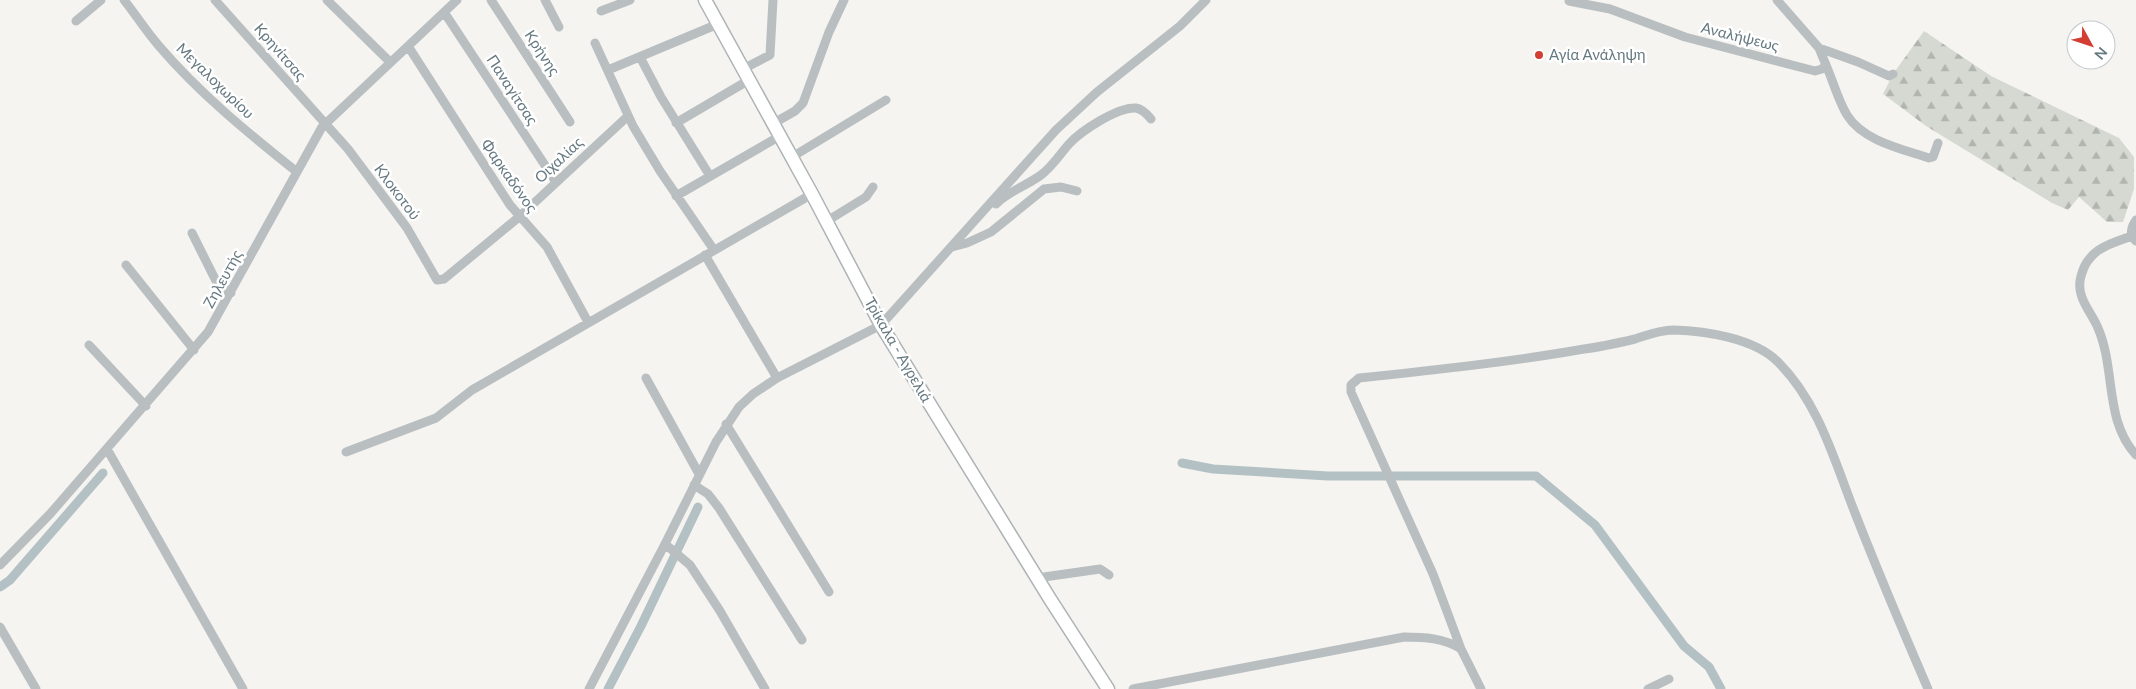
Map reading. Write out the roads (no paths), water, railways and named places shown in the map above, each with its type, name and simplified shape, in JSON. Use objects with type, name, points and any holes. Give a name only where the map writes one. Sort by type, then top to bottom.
[{"type":"main road","name":"Τρίκαλα - Αγρελιά","points":[[705,0],[812,194],[881,325],[1037,578],[1108,689]]},
{"type":"street","points":[[76,20],[101,0]]},
{"type":"street","name":"Μεγαλοχωρίου","points":[[124,0],[151,37],[172,60],[238,124],[297,172]]},
{"type":"street","name":"Κρηνίτσας","points":[[215,0],[326,123]]},
{"type":"street","points":[[327,0],[390,62]]},
{"type":"street","name":"Ζηλευτής","points":[[0,565],[45,520],[146,406],[208,332],[316,136],[326,123],[457,0]]},
{"type":"street","name":"Κρήνης","points":[[491,0],[570,122]]},
{"type":"street","points":[[546,0],[559,27]]},
{"type":"street","points":[[601,11],[630,0]]},
{"type":"street","points":[[676,122],[746,75],[770,54],[773,0]]},
{"type":"street","points":[[774,124],[795,111],[803,103],[829,32],[844,0]]},
{"type":"street","points":[[589,689],[669,547],[699,474],[726,424],[743,402],[777,378],[881,325],[1038,148],[1109,82],[1180,26],[1206,0]]},
{"type":"street","name":"Αναλήψεως","points":[[1569,0],[1610,9],[1685,37],[1815,71],[1822,69],[1826,65],[1819,48],[1777,0]]},
{"type":"street","name":"Παναγίτσας","points":[[444,12],[556,182]]},
{"type":"street","points":[[608,70],[718,24]]},
{"type":"street","points":[[595,43],[628,116],[676,196],[714,250]]},
{"type":"street","name":"Φαρκαδόνος","points":[[408,46],[463,134],[519,217],[547,247],[588,322]]},
{"type":"street","points":[[1819,48],[1889,76],[1893,74]]},
{"type":"street","points":[[640,56],[676,122],[710,176]]},
{"type":"street","points":[[1826,65],[1848,116],[1865,133],[1883,142],[1929,158],[1933,157],[1938,143]]},
{"type":"street","points":[[792,158],[886,100]]},
{"type":"street","points":[[981,213],[990,209],[1013,190],[1042,175],[1074,139],[1094,124],[1135,108],[1142,110],[1151,118]]},
{"type":"street","name":"Οιχαλίας","points":[[440,281],[458,269],[519,217],[628,116]]},
{"type":"street","name":"Κλοκοτού","points":[[326,123],[407,228],[434,277],[440,281]]},
{"type":"street","points":[[676,196],[780,136]]},
{"type":"street","points":[[826,222],[866,197],[873,187]]},
{"type":"street","points":[[952,247],[960,246],[991,232],[1044,189],[1061,187],[1078,191]]},
{"type":"street","points":[[346,452],[441,416],[472,390],[812,194]]},
{"type":"street","points":[[2136,220],[2132,229],[2134,239],[2105,246],[2095,252],[2084,266],[2079,287],[2082,301],[2103,340],[2120,432],[2136,455]]},
{"type":"street","points":[[192,233],[217,283],[231,293]]},
{"type":"street","points":[[705,255],[777,378]]},
{"type":"street","points":[[126,265],[194,350]]},
{"type":"street","points":[[1481,689],[1461,649],[1433,574],[1351,392],[1351,385],[1359,378],[1509,362],[1606,346],[1657,331],[1674,330],[1734,338],[1756,346],[1777,361],[1812,408],[1834,452],[1854,511],[1928,689]]},
{"type":"street","points":[[89,345],[146,406]]},
{"type":"street","points":[[646,378],[699,474]]},
{"type":"street","points":[[726,424],[829,592]]},
{"type":"street","points":[[108,449],[243,689]]},
{"type":"street","points":[[694,484],[708,494],[719,508],[802,640]]},
{"type":"street","points":[[669,547],[690,565],[720,611],[765,689]]},
{"type":"street","points":[[1037,578],[1100,569],[1109,576]]},
{"type":"street","points":[[0,627],[36,689]]},
{"type":"street","points":[[1133,689],[1404,637],[1435,638],[1461,649]]},
{"type":"street","points":[[1648,689],[1669,679]]},
{"type":"waterway","points":[[1182,463],[1213,469],[1328,476],[1536,476],[1595,525],[1684,646],[1709,667],[1721,689]]},
{"type":"waterway","points":[[0,587],[10,580],[103,473]]},
{"type":"waterway","points":[[608,689],[641,626],[698,507]]},
{"type":"place","name":"Αγία Ανάληψη","points":[[1539,55]]}]
